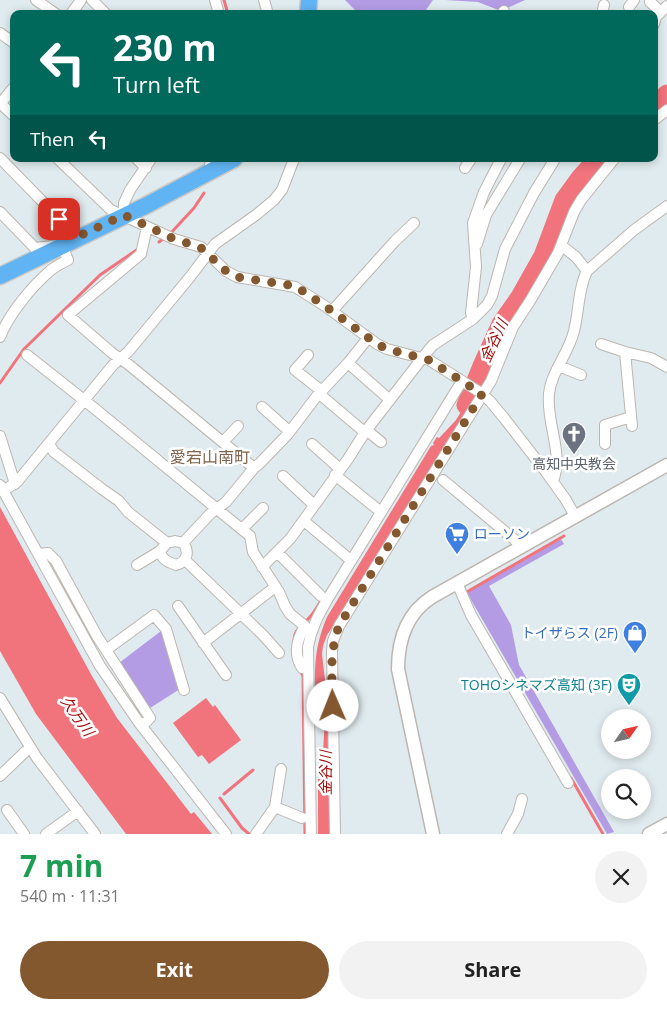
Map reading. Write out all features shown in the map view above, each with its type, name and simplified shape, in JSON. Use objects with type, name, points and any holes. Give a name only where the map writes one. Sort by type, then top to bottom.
[{"type":"main road","points":[[0,276],[124,215],[210,165]]},
{"type":"street","points":[[36,0],[50,10]]},
{"type":"street","points":[[92,0],[102,10]]},
{"type":"street","points":[[650,2],[664,9]]},
{"type":"street","points":[[10,90],[1,100],[10,111]]},
{"type":"street","points":[[0,158],[77,237]]},
{"type":"street","points":[[61,162],[111,210],[174,239],[200,247],[231,274],[250,280],[295,286],[368,338],[387,349],[422,357],[480,393],[504,418],[553,481],[575,516]]},
{"type":"street","points":[[226,834],[142,726],[100,666],[2,488],[15,484],[113,365],[190,277],[215,244],[274,200],[282,190],[293,162]]},
{"type":"street","points":[[465,168],[470,162]]},
{"type":"street","points":[[473,318],[470,313],[476,267],[473,223],[484,192],[499,162]]},
{"type":"street","points":[[475,254],[486,215],[518,162]]},
{"type":"street","points":[[262,567],[278,553],[304,521],[365,432],[422,357],[433,345],[473,318],[487,305],[492,296],[505,249],[534,192],[553,162]]},
{"type":"street","points":[[335,834],[332,662],[333,641],[339,626],[480,393],[491,381],[513,327],[562,246],[574,212],[581,200],[612,162]]},
{"type":"street","points":[[124,215],[124,203],[130,190],[149,163]]},
{"type":"street","points":[[553,481],[557,471],[557,454],[549,395],[574,332],[587,271],[634,230],[667,206]]},
{"type":"street","points":[[0,212],[35,248],[62,245],[68,260],[51,270],[19,304],[4,327],[0,337]]},
{"type":"street","points":[[332,311],[414,223]]},
{"type":"street","points":[[147,227],[141,254],[68,315],[254,468]]},
{"type":"street","points":[[562,246],[576,257],[587,271]]},
{"type":"street","points":[[183,543],[226,502],[254,468],[289,432],[368,338]]},
{"type":"street","points":[[601,344],[651,358],[667,367]]},
{"type":"street","points":[[605,444],[605,425],[631,422],[625,352]]},
{"type":"street","points":[[308,354],[295,370],[318,388],[322,397],[365,432],[381,442]]},
{"type":"street","points":[[27,355],[218,508],[250,536],[253,552],[290,614],[303,624]]},
{"type":"street","points":[[348,363],[390,400]]},
{"type":"street","points":[[559,366],[581,375]]},
{"type":"street","points":[[311,834],[309,641],[316,620],[464,382]]},
{"type":"street","points":[[262,407],[289,432]]},
{"type":"street","points":[[223,442],[238,426]]},
{"type":"street","points":[[0,436],[15,484]]},
{"type":"street","points":[[49,444],[54,452],[119,500],[128,512],[164,546]]},
{"type":"street","points":[[312,444],[376,508]]},
{"type":"street","points":[[433,834],[398,669],[402,636],[416,610],[426,601],[520,546],[667,465]]},
{"type":"street","points":[[283,476],[314,505]]},
{"type":"street","points":[[443,480],[520,546]]},
{"type":"street","points":[[242,529],[263,508]]},
{"type":"street","points":[[304,521],[347,557]]},
{"type":"street","points":[[137,565],[164,546],[176,541],[183,543],[188,552],[184,560],[176,565],[167,562],[163,558],[164,546]]},
{"type":"street","points":[[38,554],[48,553],[56,561],[106,650],[150,718],[142,726]]},
{"type":"street","points":[[278,553],[321,596]]},
{"type":"street","points":[[184,560],[279,653]]},
{"type":"street","points":[[457,583],[471,615],[568,783]]},
{"type":"street","points":[[203,643],[275,587]]},
{"type":"street","points":[[178,606],[226,676]]},
{"type":"street","points":[[106,650],[153,612],[166,629],[184,690]]},
{"type":"street","points":[[303,624],[305,653],[310,660]]},
{"type":"street","points":[[302,668],[297,660],[298,636],[303,624]]},
{"type":"street","points":[[0,698],[30,747],[95,834]]},
{"type":"street","points":[[0,776],[30,747]]},
{"type":"street","points":[[256,834],[275,807],[281,769]]},
{"type":"street","points":[[507,834],[518,814],[522,798]]},
{"type":"street","points":[[275,807],[302,818]]},
{"type":"street","points":[[7,810],[24,834]]},
{"type":"street","points":[[49,833],[78,811]]},
{"type":"street","points":[[650,834],[667,824]]},
{"type":"shaded area","points":[[345,0],[433,0],[426,10],[355,10]]},
{"type":"shaded area","points":[[445,0],[525,0],[503,10],[478,2]]},
{"type":"shaded area","points":[[561,539],[564,544],[489,586],[511,625],[519,665],[601,809],[601,819],[607,819],[614,832],[607,834],[467,593]]},
{"type":"shaded area","points":[[161,631],[180,689],[150,708],[119,663]]},
{"type":"water","points":[[467,389],[474,394],[464,414],[327,635],[323,646],[322,654],[328,706],[330,834],[318,834],[318,779],[320,779],[322,760],[324,720],[323,701],[320,700],[317,706],[315,705],[315,670],[322,629],[327,617],[431,446],[434,445],[433,443],[437,437],[439,438],[456,420],[465,405]]},
{"type":"water","name":"久万川","points":[[0,507],[117,718],[191,814],[194,812],[212,834],[126,834],[36,714],[0,651]]},
{"type":"water","points":[[206,698],[213,707],[215,705],[241,740],[209,764],[202,755],[198,757],[173,723]]},
{"type":"waterway","points":[[224,0],[227,10]]},
{"type":"waterway","name":"金谷川","points":[[658,102],[667,94]]},
{"type":"waterway","name":"金谷川","points":[[466,405],[501,324],[520,297],[543,256],[564,200],[594,162]]},
{"type":"waterway","points":[[169,235],[194,208],[204,193]]},
{"type":"waterway","points":[[159,242],[164,238]]},
{"type":"waterway","points":[[0,383],[24,349],[100,275],[141,247]]},
{"type":"waterway","points":[[466,595],[465,593],[564,536]]},
{"type":"waterway","points":[[294,641],[297,630],[313,613],[323,597]]},
{"type":"waterway","points":[[300,670],[303,676],[305,834]]},
{"type":"waterway","points":[[224,794],[253,770]]},
{"type":"waterway","points":[[571,778],[603,834]]},
{"type":"waterway","points":[[220,798],[242,828],[249,834]]},
{"type":"place","name":"高知中央教会","points":[[574,455]]},
{"type":"place","name":"ローソン","points":[[457,555]]},
{"type":"place","name":"トイザらス (2F)","points":[[635,654]]},
{"type":"place","name":"TOHOシネマズ高知 (3F)","points":[[629,706]]},
{"type":"district","name":"愛宕山南町","points":[[210,457]]},
{"type":"route","points":[[59,219],[77,237],[124,215],[174,239],[200,247],[226,271],[237,277],[295,286],[377,344],[387,349],[429,360],[482,394],[339,626],[333,641],[332,651],[333,706]]}]
